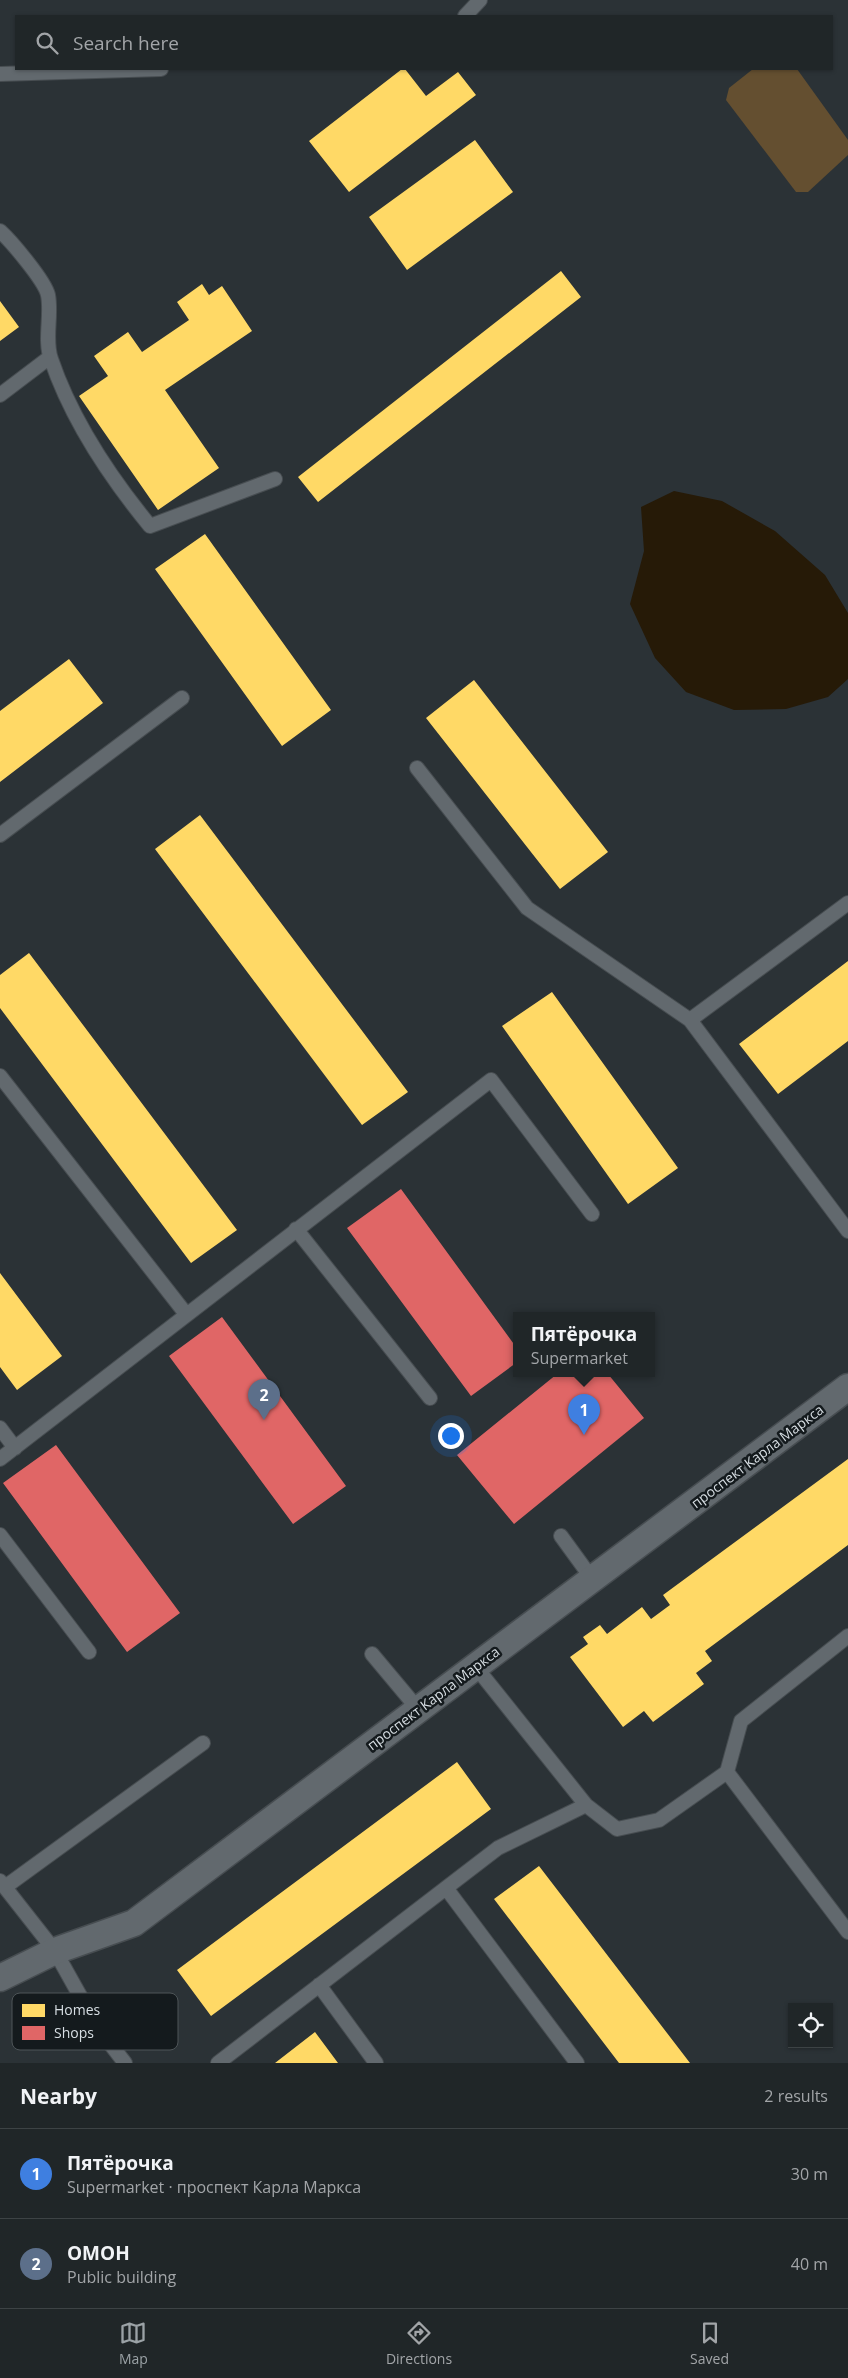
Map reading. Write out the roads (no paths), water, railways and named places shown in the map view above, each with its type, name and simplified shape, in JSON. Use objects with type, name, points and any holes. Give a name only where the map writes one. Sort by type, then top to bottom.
[{"type":"street","name":"проспект Карла Маркса","points":[[0,1978],[55,1952],[134,1923],[848,1387]]},
{"type":"lane","points":[[466,15],[480,0]]},
{"type":"lane","points":[[0,74],[129,70]]},
{"type":"lane","points":[[0,231],[14,244],[48,293],[50,357],[69,406],[119,488],[150,526],[275,480]]},
{"type":"lane","points":[[0,395],[50,357]]},
{"type":"lane","points":[[0,835],[182,698]]},
{"type":"lane","points":[[417,768],[527,908],[690,1020],[848,1231]]},
{"type":"lane","points":[[690,1020],[848,903]]},
{"type":"lane","points":[[0,1076],[186,1314]]},
{"type":"lane","points":[[0,1460],[296,1228],[491,1080],[592,1214]]},
{"type":"lane","points":[[296,1228],[430,1398]]},
{"type":"lane","points":[[0,1428],[15,1448]]},
{"type":"lane","points":[[0,1536],[89,1652]]},
{"type":"lane","points":[[561,1536],[593,1580]]},
{"type":"lane","points":[[475,1666],[586,1805],[617,1829],[660,1820],[727,1772],[741,1721],[848,1636]]},
{"type":"lane","points":[[372,1654],[418,1708]]},
{"type":"lane","points":[[78,1993],[55,1952],[2,1884],[203,1743]]},
{"type":"lane","points":[[727,1772],[848,1932]]},
{"type":"lane","points":[[218,2063],[498,1848],[586,1805]]},
{"type":"lane","points":[[446,1888],[577,2063]]},
{"type":"lane","points":[[319,1985],[376,2063]]},
{"type":"lane","points":[[115,2050],[125,2063]]},
{"type":"place","name":"ОМОН","points":[[264,1420]]},
{"type":"place","name":"Пятёрочка","points":[[584,1435]]}]
